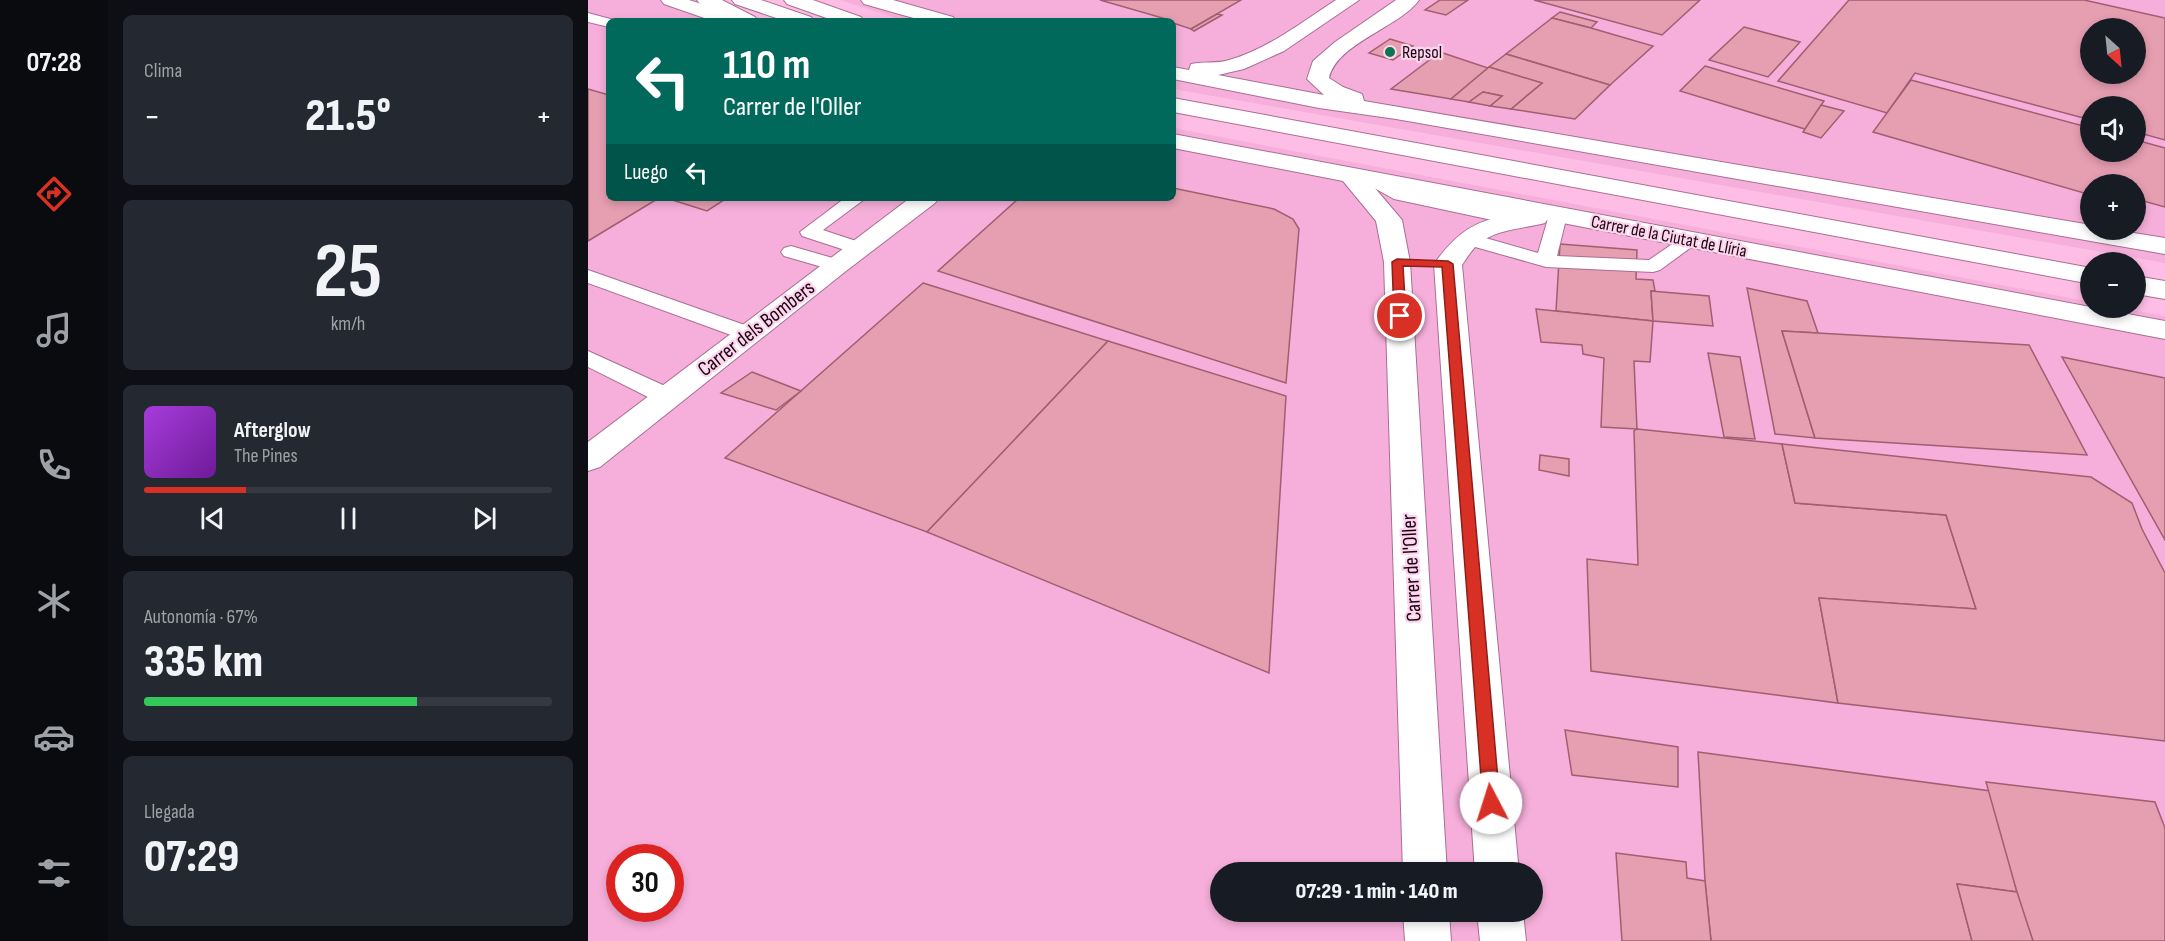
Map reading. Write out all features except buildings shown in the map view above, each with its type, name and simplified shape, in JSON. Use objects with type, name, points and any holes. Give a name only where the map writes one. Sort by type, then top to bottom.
[{"type":"street","points":[[671,0],[724,18]]},
{"type":"street","points":[[706,0],[742,18]]},
{"type":"street","points":[[742,0],[795,18]]},
{"type":"street","points":[[794,0],[845,18]]},
{"type":"street","points":[[871,0],[935,18]]},
{"type":"street","points":[[1176,66],[1206,70],[1230,68],[1251,61],[1349,0]]},
{"type":"street","points":[[1377,0],[1404,3]]},
{"type":"street","points":[[1396,112],[1335,93],[1318,79],[1321,66],[1342,46],[1404,3]]},
{"type":"street","points":[[1176,74],[1319,101],[1396,112],[2165,246]]},
{"type":"street","name":"Carrer de la Ciutat de Llíria","points":[[1176,106],[2080,274]]},
{"type":"street","name":"Carrer de la Ciutat de Llíria","points":[[1176,142],[2165,330]]},
{"type":"street","name":"Carrer de l'Oller","points":[[1362,178],[1389,220],[1432,258],[1496,862]]},
{"type":"street","name":"Carrer dels Bombers","points":[[588,459],[847,256],[922,201]]},
{"type":"street","points":[[1432,258],[1497,224],[1546,213]]},
{"type":"street","name":"Carrer de l'Oller","points":[[1425,862],[1432,258]]},
{"type":"street","points":[[2146,287],[2165,290]]},
{"type":"street","points":[[1427,922],[1428,941]]},
{"type":"street","points":[[1501,922],[1503,941]]},
{"type":"lane","points":[[588,17],[606,22]]},
{"type":"lane","points":[[847,256],[808,232],[853,201]]},
{"type":"lane","points":[[1546,213],[1546,261]]},
{"type":"lane","points":[[1432,258],[1653,266],[1691,240]]},
{"type":"lane","points":[[791,252],[847,256]]},
{"type":"lane","points":[[588,276],[748,334]]},
{"type":"lane","points":[[588,358],[668,397]]},
{"type":"shaded area","points":[[588,0],[698,0],[749,18],[606,18],[606,201],[1176,201],[1176,129],[2080,300],[2080,318],[2146,318],[2146,312],[2165,316],[2165,941],[588,941]]},
{"type":"shaded area","points":[[840,0],[2165,0],[2165,263],[2146,260],[2146,252],[2102,252],[1176,90],[1176,18],[896,18]]},
{"type":"place","name":"Repsol","points":[[1390,52]]},
{"type":"route","points":[[1400,316],[1397,262],[1448,264],[1491,803]]}]
